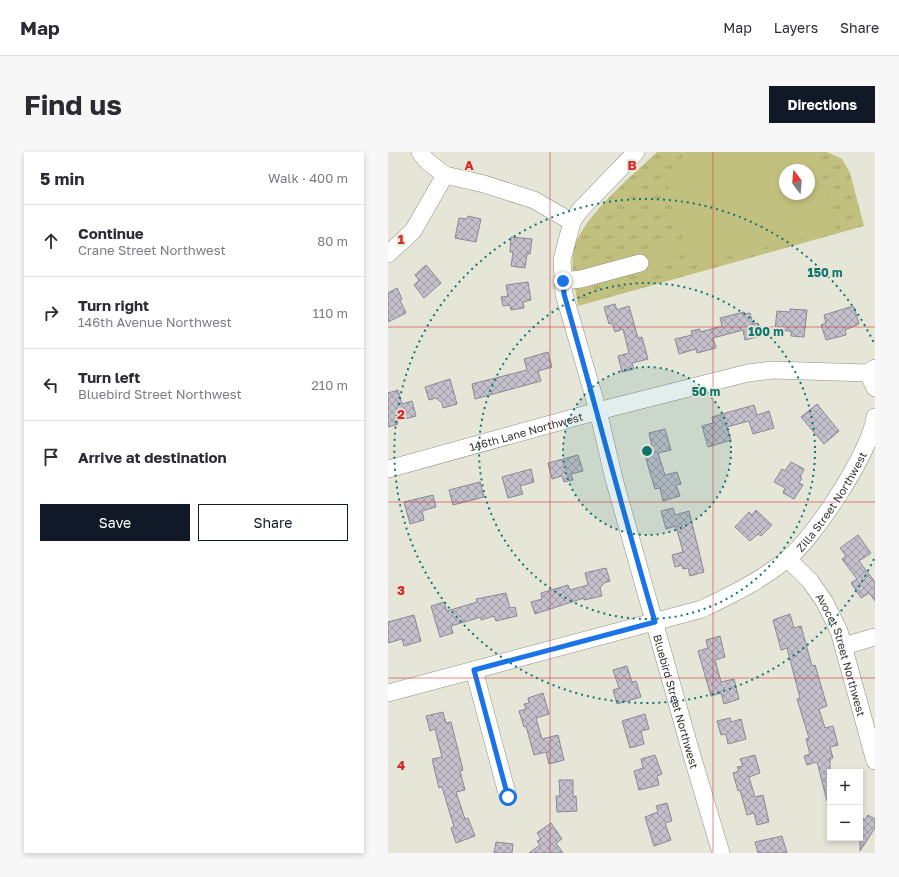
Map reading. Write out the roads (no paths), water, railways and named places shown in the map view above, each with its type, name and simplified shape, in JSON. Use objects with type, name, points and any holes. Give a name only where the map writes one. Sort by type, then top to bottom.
[{"type":"street","points":[[420,152],[427,161],[445,175],[484,184],[534,200],[572,222]]},
{"type":"street","name":"Bluebird Street Northwest","points":[[636,152],[580,210],[572,222],[562,260],[564,294],[598,411],[614,479],[690,749],[722,853]]},
{"type":"street","points":[[388,254],[413,231],[445,175]]},
{"type":"street","points":[[563,281],[581,280],[640,264]]},
{"type":"street","name":"146th Lane Northwest","points":[[388,469],[598,411],[754,372],[773,370],[873,376]]},
{"type":"street","name":"Zilla Street Northwest","points":[[388,693],[702,609],[741,591],[788,559],[834,502],[857,464],[874,427],[875,417]]},
{"type":"street","name":"Avocet Street Northwest","points":[[788,559],[810,581],[824,601],[844,646],[875,761]]},
{"type":"street","points":[[844,646],[875,637]]},
{"type":"street","points":[[474,670],[508,797]]}]
